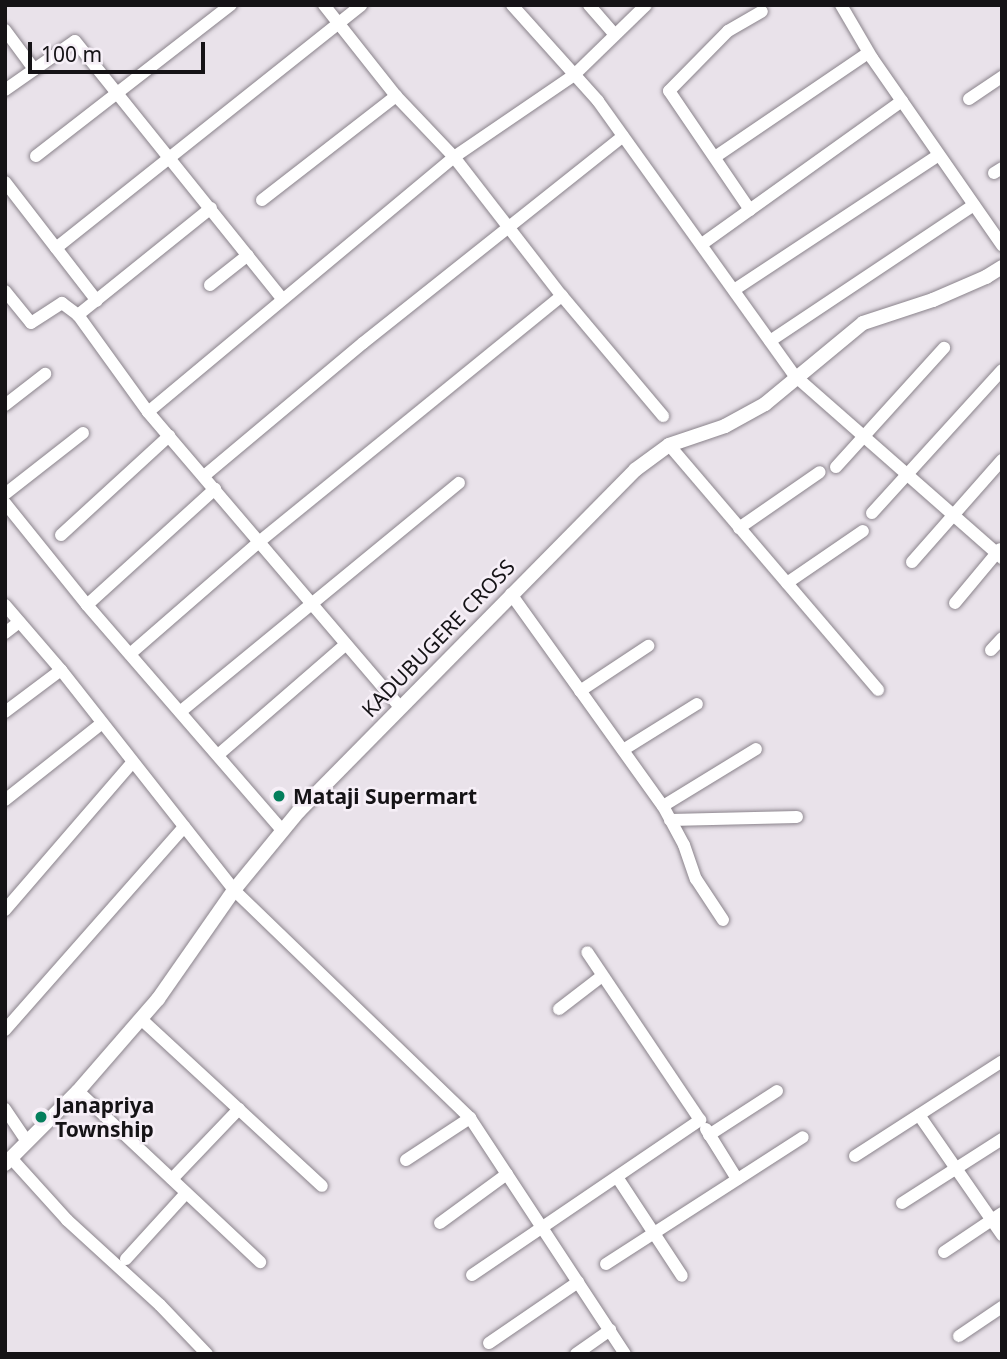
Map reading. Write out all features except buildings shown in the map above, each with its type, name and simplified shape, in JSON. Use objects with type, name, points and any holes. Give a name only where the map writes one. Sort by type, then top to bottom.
[{"type":"street","points":[[36,156],[231,5]]},
{"type":"street","points":[[324,5],[396,96],[454,157],[562,296],[663,416]]},
{"type":"street","points":[[56,248],[361,5]]},
{"type":"street","points":[[512,5],[623,136],[795,376],[1000,553],[955,603]]},
{"type":"street","points":[[589,5],[613,33]]},
{"type":"street","points":[[148,412],[454,157],[574,75],[613,33],[646,5]]},
{"type":"street","points":[[841,5],[868,52],[1002,245]]},
{"type":"street","points":[[750,210],[669,91],[728,31],[762,12]]},
{"type":"street","points":[[5,30],[34,69]]},
{"type":"street","points":[[5,90],[75,41],[282,298]]},
{"type":"street","points":[[715,157],[868,52]]},
{"type":"street","points":[[969,99],[1002,77]]},
{"type":"street","points":[[262,200],[396,96]]},
{"type":"street","points":[[702,244],[902,101]]},
{"type":"street","points":[[204,476],[623,136]]},
{"type":"street","points":[[734,290],[939,155]]},
{"type":"street","points":[[5,182],[97,301]]},
{"type":"street","points":[[770,341],[974,205]]},
{"type":"street","points":[[78,316],[211,208]]},
{"type":"street","points":[[210,285],[248,255]]},
{"type":"street","name":"KADUBUGERE CROSS","points":[[8,1161],[78,1091],[141,1019],[234,890],[283,831],[400,707],[635,470],[669,445],[725,426],[765,404],[795,376],[863,323],[933,300],[986,277],[1002,267]]},
{"type":"street","points":[[5,290],[31,323],[62,303],[78,316],[148,412],[400,707]]},
{"type":"street","points":[[130,654],[260,541],[562,296]]},
{"type":"street","points":[[836,467],[944,348]]},
{"type":"street","points":[[872,513],[1002,370]]},
{"type":"street","points":[[5,405],[45,374]]},
{"type":"street","points":[[5,494],[83,433]]},
{"type":"street","points":[[61,534],[169,436]]},
{"type":"street","points":[[669,445],[878,690]]},
{"type":"street","points":[[912,562],[1002,460]]},
{"type":"street","points":[[739,528],[820,472]]},
{"type":"street","points":[[180,712],[459,483]]},
{"type":"street","points":[[87,605],[215,489]]},
{"type":"street","points":[[5,503],[87,605],[283,831]]},
{"type":"street","points":[[787,583],[863,531]]},
{"type":"street","points":[[511,594],[663,806],[696,879],[723,920]]},
{"type":"street","points":[[5,605],[61,670],[234,890],[470,1118],[625,1354]]},
{"type":"street","points":[[5,633],[19,622]]},
{"type":"street","points":[[991,650],[1002,638]]},
{"type":"street","points":[[218,755],[346,644]]},
{"type":"street","points":[[580,691],[648,646]]},
{"type":"street","points":[[5,712],[61,670]]},
{"type":"street","points":[[623,750],[697,704]]},
{"type":"street","points":[[5,800],[101,724]]},
{"type":"street","points":[[663,806],[756,749]]},
{"type":"street","points":[[5,910],[132,763]]},
{"type":"street","points":[[670,820],[797,817]]},
{"type":"street","points":[[5,1030],[184,827]]},
{"type":"street","points":[[587,952],[737,1179]]},
{"type":"street","points":[[559,1009],[602,976]]},
{"type":"street","points":[[141,1019],[322,1186]]},
{"type":"street","points":[[855,1156],[1001,1062]]},
{"type":"street","points":[[78,1091],[260,1262]]},
{"type":"street","points":[[709,1135],[777,1091]]},
{"type":"street","points":[[5,1109],[27,1142]]},
{"type":"street","points":[[172,1179],[239,1109]]},
{"type":"street","points":[[919,1115],[956,1169],[996,1217],[1002,1236]]},
{"type":"street","points":[[406,1160],[470,1118]]},
{"type":"street","points":[[472,1275],[700,1120]]},
{"type":"street","points":[[606,1264],[803,1137]]},
{"type":"street","points":[[902,1203],[1002,1139]]},
{"type":"street","points":[[8,1161],[67,1220],[160,1305],[207,1354]]},
{"type":"street","points":[[440,1223],[507,1174]]},
{"type":"street","points":[[617,1177],[682,1276]]},
{"type":"street","points":[[126,1259],[187,1193]]},
{"type":"street","points":[[944,1252],[996,1217]]},
{"type":"street","points":[[489,1343],[578,1282]]},
{"type":"street","points":[[959,1336],[1002,1307]]},
{"type":"street","points":[[576,1354],[610,1330]]},
{"type":"place","name":"Mataji Supermart","points":[[279,796]]},
{"type":"place","name":"Janapriya Township","points":[[41,1117]]}]
